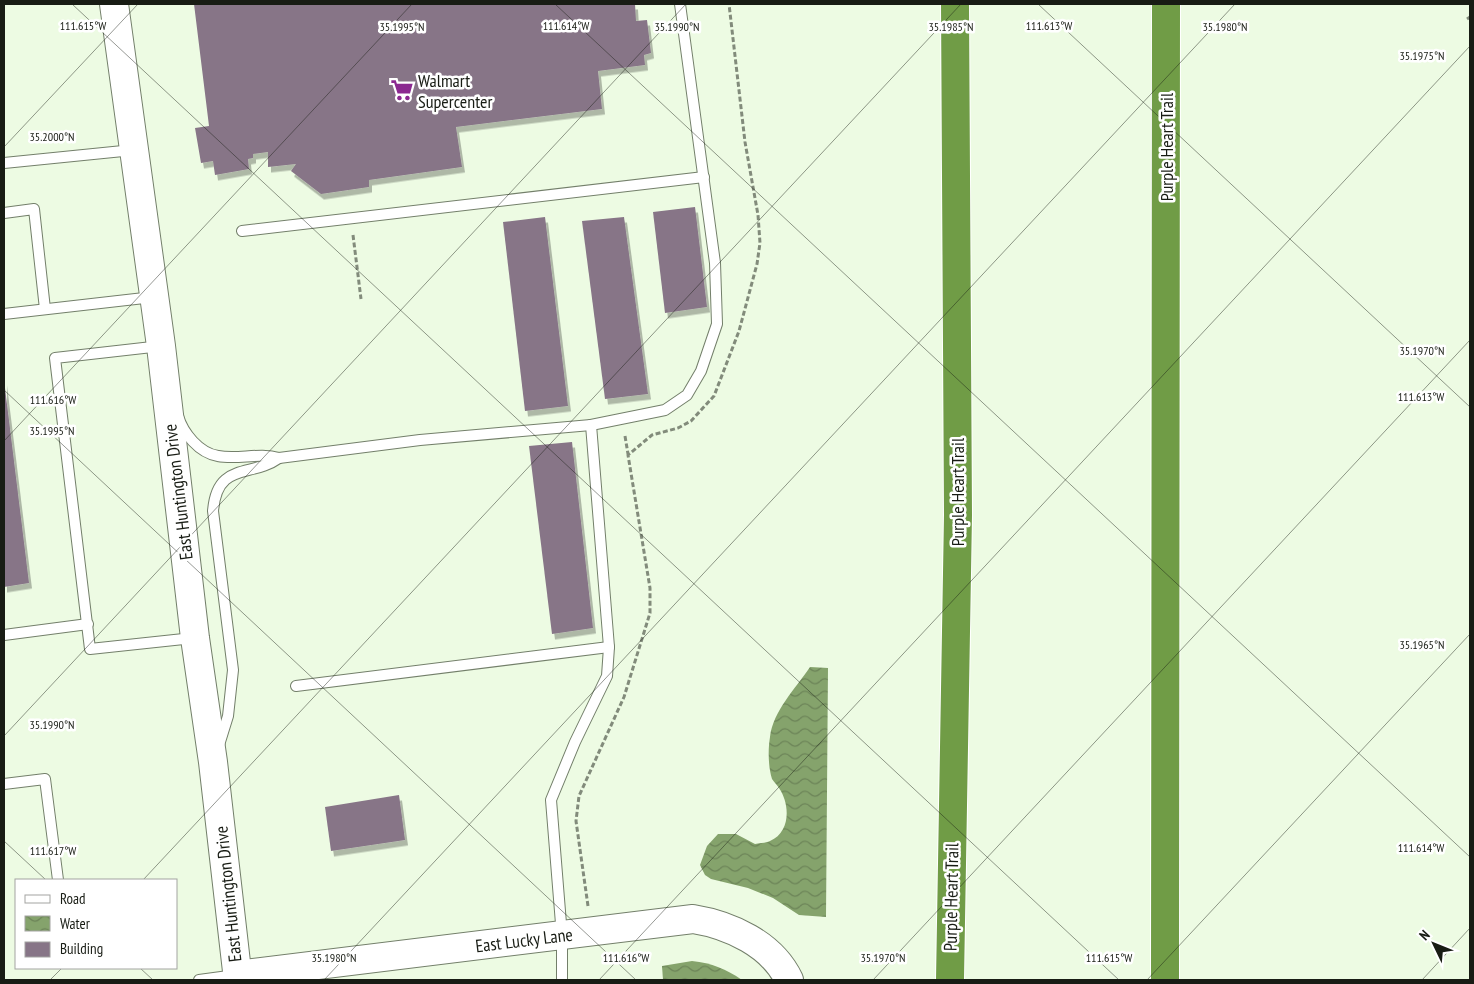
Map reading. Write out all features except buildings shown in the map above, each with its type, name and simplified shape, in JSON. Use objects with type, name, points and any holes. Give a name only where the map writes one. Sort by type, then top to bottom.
[{"type":"highway","name":"Purple Heart Trail","points":[[950,980],[958,515],[955,4]]},
{"type":"highway","name":"Purple Heart Trail","points":[[1165,980],[1166,4]]},
{"type":"street","name":"East Huntington Drive","points":[[114,4],[161,346],[195,638],[213,762],[237,978]]},
{"type":"street","name":"East Lucky Lane","points":[[237,978],[693,919],[715,923],[752,940],[784,969],[789,980]]},
{"type":"lane","points":[[195,638],[90,649],[56,358],[161,346],[180,422],[194,443],[218,456],[266,454],[279,458],[420,440],[591,425],[665,410],[687,396],[701,371],[717,324],[715,263],[680,4]]},
{"type":"lane","points":[[4,163],[134,150]]},
{"type":"lane","points":[[242,231],[704,177]]},
{"type":"lane","points":[[4,213],[34,209],[45,309]]},
{"type":"lane","points":[[4,314],[154,297]]},
{"type":"lane","points":[[562,980],[562,936],[552,800],[575,742],[607,676],[609,647],[591,425]]},
{"type":"lane","points":[[213,762],[228,716],[233,670],[213,511],[214,496],[229,476],[237,471],[268,466],[279,458]]},
{"type":"lane","points":[[4,635],[88,624]]},
{"type":"lane","points":[[296,686],[609,647]]},
{"type":"lane","points":[[4,784],[45,779],[58,879]]},
{"type":"lane","points":[[198,980],[237,978]]},
{"type":"path","points":[[628,455],[652,435],[678,428],[691,421],[714,396],[739,331],[757,264],[760,243],[758,215],[745,142],[729,4]]},
{"type":"path","points":[[351,225],[361,299]]},
{"type":"path","points":[[588,906],[576,821],[579,796],[624,697],[650,613],[650,588],[625,436]]},
{"type":"path","points":[[590,750],[598,752]]},
{"type":"water","points":[[810,667],[828,668],[826,917],[799,915],[773,898],[748,888],[711,879],[705,875],[700,865],[707,846],[718,834],[736,834],[755,844],[770,841],[782,831],[787,809],[783,795],[772,779],[769,758],[770,737],[780,709]]},
{"type":"water","points":[[692,961],[719,967],[742,980],[663,980],[662,966]]},
{"type":"place","name":"Walmart Supercenter","points":[[402,90]]}]
